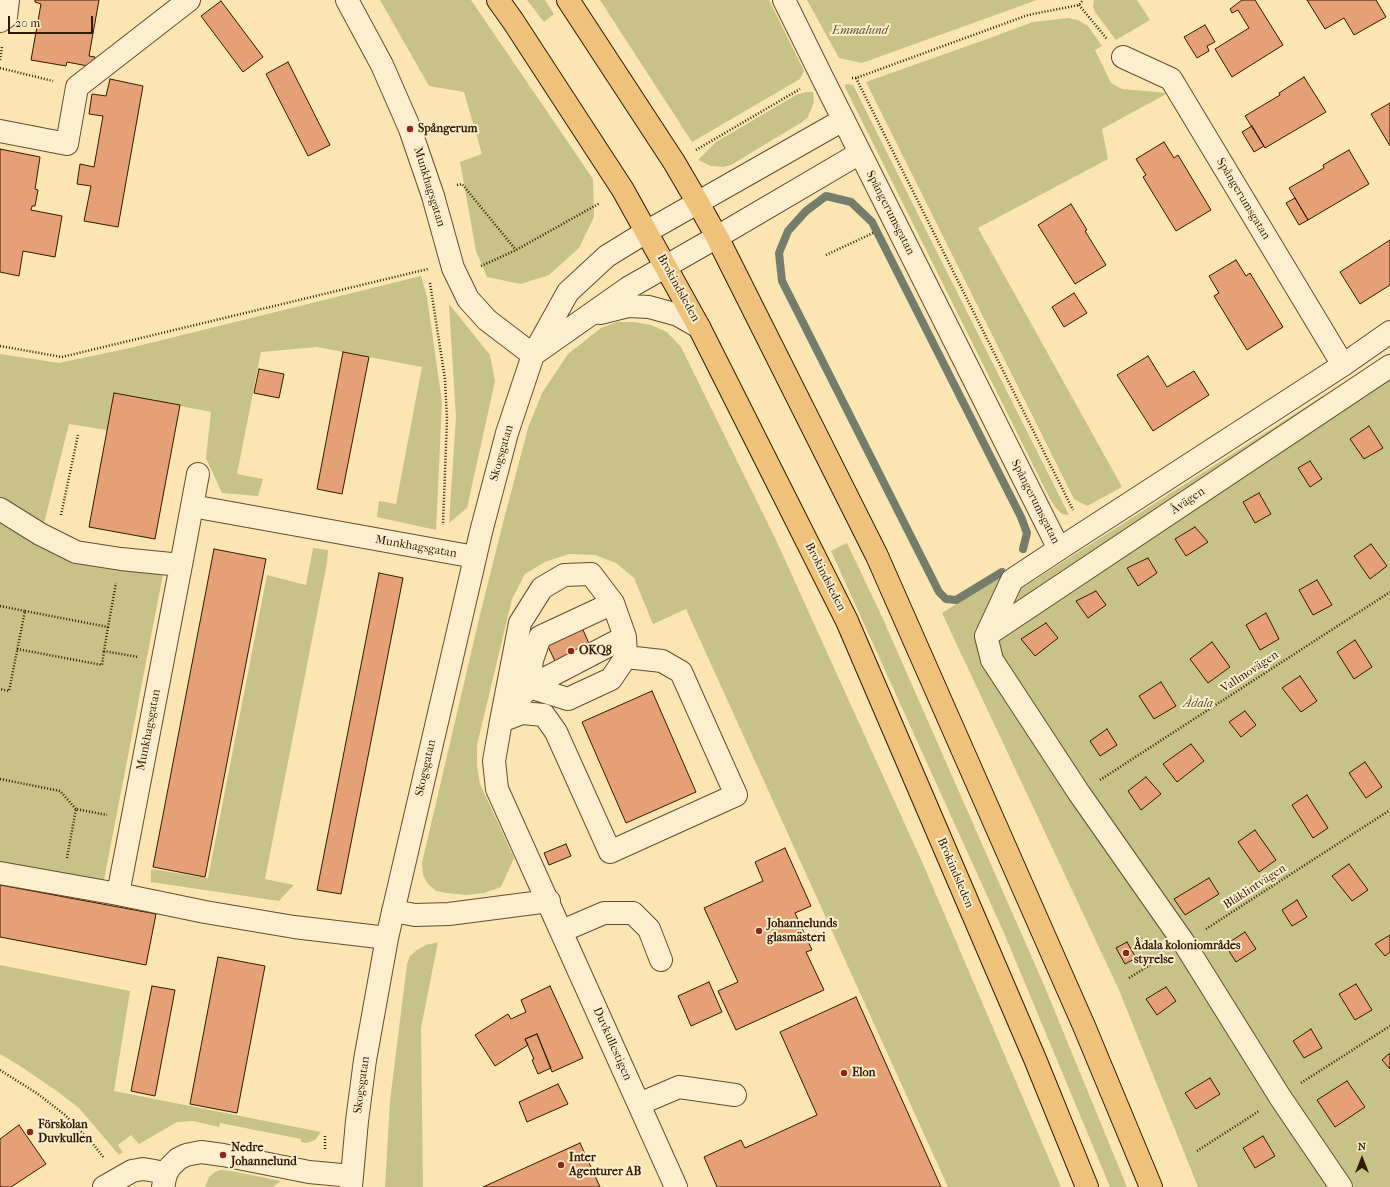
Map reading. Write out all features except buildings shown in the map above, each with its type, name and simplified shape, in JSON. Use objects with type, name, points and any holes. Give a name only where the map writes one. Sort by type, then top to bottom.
[{"type":"main road","name":"Brokindsleden","points":[[498,0],[513,20],[623,190],[666,266],[699,327],[847,621],[1036,1059],[1087,1187]]},
{"type":"main road","points":[[568,0],[674,162],[717,237],[877,556],[1084,1026],[1151,1187]]},
{"type":"street","points":[[0,21],[6,17],[8,0]]},
{"type":"street","points":[[0,131],[67,144],[77,87],[189,0]]},
{"type":"street","name":"Munkhagsgatan","points":[[347,0],[382,65],[410,129],[433,196],[453,268],[468,299],[487,320],[533,355]]},
{"type":"street","name":"Spångerumsgatan","points":[[784,0],[1059,549],[1343,365],[1390,332]]},
{"type":"street","name":"Spångerumsgatan","points":[[1123,57],[1171,78],[1343,365]]},
{"type":"street","points":[[698,203],[843,120]]},
{"type":"street","points":[[533,355],[628,288],[860,152]]},
{"type":"street","name":"Skogsgatan","points":[[352,1181],[357,1121],[365,1060],[387,938],[475,557],[507,433],[533,355],[568,292],[607,256],[698,203]]},
{"type":"street","points":[[590,316],[628,306],[649,307],[678,315],[699,327]]},
{"type":"street","name":"Åvägen","points":[[986,636],[1390,366]]},
{"type":"street","name":"Munkhagsgatan","points":[[118,894],[198,474]]},
{"type":"street","name":"Munkhagsgatan","points":[[192,506],[475,557]]},
{"type":"street","points":[[0,509],[40,534],[76,552],[121,559],[181,565]]},
{"type":"street","points":[[1059,549],[1012,580],[986,636],[992,660],[1079,793],[1184,943],[1280,1097],[1341,1187]]},
{"type":"street","name":"Duvkullestigen","points":[[613,603],[590,574],[564,575],[542,588],[520,623],[494,762],[498,789],[676,1187]]},
{"type":"street","points":[[613,603],[626,647],[611,679],[568,699],[529,687],[532,660],[540,637],[613,603]]},
{"type":"street","points":[[626,647],[662,661],[681,672],[736,795],[610,852],[556,732],[544,715],[522,713],[501,721],[529,687],[626,647]]},
{"type":"street","points":[[0,873],[118,894],[205,912],[294,927],[387,938]]},
{"type":"street","points":[[393,911],[415,915],[450,914],[549,902]]},
{"type":"street","points":[[562,931],[604,913],[633,913],[649,929],[661,960]]},
{"type":"street","points":[[639,1104],[679,1087],[735,1095]]},
{"type":"street","points":[[111,1183],[132,1171],[143,1169],[155,1171],[165,1181],[170,1167],[178,1159],[186,1155],[200,1152],[223,1155],[304,1179],[352,1181]]},
{"type":"path","points":[[822,77],[856,78],[1028,15],[1079,6],[1083,0]]},
{"type":"path","points":[[1079,6],[1123,57]]},
{"type":"path","points":[[0,68],[77,87]]},
{"type":"path","points":[[856,78],[1084,532]]},
{"type":"path","points":[[454,186],[462,184],[516,250]]},
{"type":"path","points":[[826,255],[865,236]]},
{"type":"path","points":[[426,262],[428,269]]},
{"type":"path","points":[[429,277],[445,379],[447,412],[442,551]]},
{"type":"path","points":[[56,541],[78,435]]},
{"type":"path","points":[[17,649],[102,665],[121,559]]},
{"type":"path","name":"Vallmovägen","points":[[1079,793],[1390,592]]},
{"type":"path","points":[[0,606],[108,627]]},
{"type":"path","points":[[0,689],[10,691],[25,611]]},
{"type":"path","points":[[104,651],[163,661]]},
{"type":"path","points":[[0,779],[60,791],[76,809],[132,820]]},
{"type":"path","points":[[62,884],[76,809]]},
{"type":"path","name":"Blåklintvägen","points":[[1129,978],[1390,810]]},
{"type":"path","points":[[0,1070],[38,1094],[65,1114],[93,1144],[111,1183]]},
{"type":"green space","points":[[380,0],[471,0],[593,179],[594,217],[579,248],[549,275],[521,284],[487,277],[476,251],[460,162],[482,154],[464,92],[429,86]]},
{"type":"green space","points":[[527,0],[545,0],[554,14],[544,22]]},
{"type":"green space","points":[[600,0],[769,0],[804,71],[800,79],[692,142]]},
{"type":"green space","name":"Emmalund","points":[[807,0],[1037,0],[862,63],[839,58]]},
{"type":"green space","points":[[1094,0],[1137,0],[1150,20],[1116,40],[1095,12],[1093,6]]},
{"type":"green space","points":[[1068,18],[1078,20],[1088,26],[1102,46],[1095,50],[1111,83],[1122,89],[1168,93],[1102,129],[1108,159],[978,228],[1122,487],[1087,506],[1074,499],[866,82],[1033,22]]},
{"type":"green space","points":[[847,84],[853,85],[1069,515],[1062,514],[1055,507],[1049,497],[845,87]]},
{"type":"green space","points":[[806,92],[813,92],[814,102],[808,117],[802,122],[731,165],[723,167],[711,166],[698,160],[716,142],[796,95]]},
{"type":"green space","points":[[421,276],[427,297],[442,402],[436,530],[377,517],[379,501],[396,504],[422,367],[317,347],[261,352],[237,474],[263,479],[258,496],[222,493],[206,458],[211,412],[114,393],[107,430],[69,424],[44,523],[0,498],[0,354],[59,363],[130,348]]},
{"type":"green space","points":[[449,304],[490,355],[495,381],[467,508],[449,523],[456,417]]},
{"type":"green space","points":[[617,322],[634,322],[651,325],[667,332],[681,347],[776,540],[923,864],[1061,1187],[948,1187],[686,609],[653,624],[634,578],[616,563],[595,555],[569,554],[545,562],[525,574],[512,599],[477,745],[477,766],[480,784],[514,858],[501,887],[484,893],[466,895],[447,893],[436,891],[428,884],[423,875],[422,863],[479,619],[528,428],[542,393],[568,354],[601,328]]},
{"type":"green space","name":"Ådala","points":[[1390,353],[1390,1187],[1198,1187],[1119,990],[942,613],[1007,572],[1019,590]]},
{"type":"green space","points":[[0,521],[164,569],[103,885],[0,866]]},
{"type":"green space","points":[[847,543],[883,619],[1044,985],[1127,1187],[1110,1187],[1004,933],[831,551]]},
{"type":"green space","points":[[313,548],[328,550],[327,563],[265,879],[294,885],[279,901],[151,882],[151,869],[208,878],[267,575],[306,585]]},
{"type":"green space","points":[[438,942],[421,1028],[423,1187],[385,1187],[390,1101],[407,964],[410,956],[417,950],[426,945]]},
{"type":"green space","points":[[0,965],[130,991],[114,1091],[321,1132],[315,1140],[306,1143],[301,1142],[301,1139],[220,1123],[219,1127],[193,1121],[177,1122],[139,1144],[131,1135],[118,1145],[123,1152],[119,1155],[79,1108],[54,1089],[0,1054]]},
{"type":"green space","points":[[221,1170],[281,1181],[273,1187],[205,1187],[209,1177],[215,1172]]},
{"type":"waterway","points":[[1002,572],[956,600],[946,599],[939,592],[782,281],[779,253],[788,231],[806,211],[826,196],[851,202],[872,222],[1021,517],[1027,533],[1023,549]]},
{"type":"place","name":"Spångerum","points":[[410,129]]},
{"type":"place","name":"OKQ8","points":[[571,651]]},
{"type":"place","name":"Johannelunds glasmästeri","points":[[759,931]]},
{"type":"place","name":"Ådala koloniområdes styrelse","points":[[1126,953]]},
{"type":"place","name":"Elon","points":[[844,1073]]},
{"type":"place","name":"Förskolan Duvkullen","points":[[30,1132]]},
{"type":"place","name":"Nedre Johannelund","points":[[223,1155]]},
{"type":"place","name":"Inter Agenturer AB","points":[[561,1165]]}]
